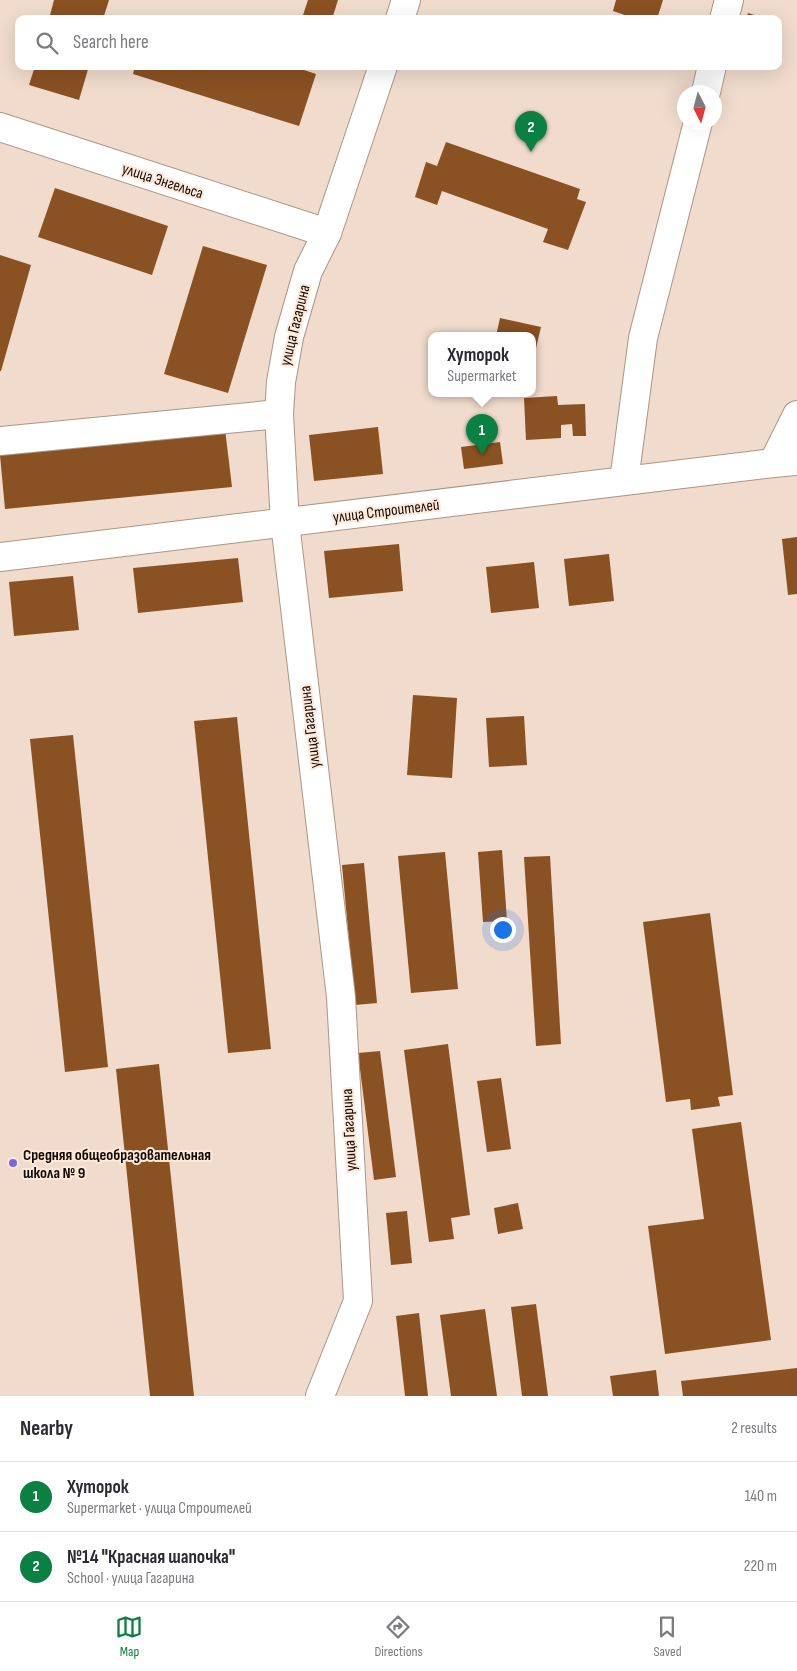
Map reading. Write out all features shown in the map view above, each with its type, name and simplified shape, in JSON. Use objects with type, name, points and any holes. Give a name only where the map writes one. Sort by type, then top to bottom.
[{"type":"street","points":[[401,15],[406,0]]},
{"type":"street","points":[[725,15],[729,0]]},
{"type":"street","name":"улица Гагарина","points":[[320,1396],[358,1301],[341,997],[285,523],[279,414],[281,382],[289,337],[308,271],[326,233],[382,70]]},
{"type":"street","points":[[708,85],[711,70]]},
{"type":"street","name":"улица Энгельса","points":[[0,127],[326,233]]},
{"type":"street","points":[[624,481],[644,338],[696,130]]},
{"type":"street","points":[[0,441],[279,414]]},
{"type":"street","points":[[785,462],[797,415]]},
{"type":"street","name":"улица Строителей","points":[[0,557],[785,462]]},
{"type":"building","points":[[54,0],[109,0],[104,15],[50,15]]},
{"type":"building","points":[[308,0],[338,0],[333,15],[303,15]]},
{"type":"building","points":[[616,0],[663,0],[658,15],[624,15],[613,11]]},
{"type":"building","points":[[34,70],[88,70],[79,100],[29,85]]},
{"type":"building","points":[[134,70],[304,70],[316,74],[299,126],[133,74]]},
{"type":"building","points":[[446,142],[580,189],[577,199],[586,202],[568,250],[543,242],[548,229],[442,191],[437,205],[415,197],[426,162],[437,166]]},
{"type":"building","points":[[55,188],[168,226],[152,275],[38,237]]},
{"type":"building","points":[[203,246],[267,265],[228,393],[164,374]]},
{"type":"building","points":[[0,255],[31,265],[1,371],[0,371]]},
{"type":"building","points":[[500,318],[541,327],[536,348],[536,332],[497,332]]},
{"type":"building","points":[[557,396],[558,405],[585,404],[586,436],[573,436],[572,424],[561,425],[561,438],[526,440],[524,398]]},
{"type":"building","points":[[378,427],[383,474],[314,481],[309,435]]},
{"type":"building","points":[[225,429],[232,487],[5,509],[0,455]]},
{"type":"building","points":[[500,442],[503,464],[464,469],[461,447]]},
{"type":"building","points":[[797,537],[797,594],[788,595],[782,539]]},
{"type":"building","points":[[399,544],[403,591],[329,598],[324,551]]},
{"type":"building","points":[[609,554],[614,601],[569,606],[564,559]]},
{"type":"building","points":[[238,558],[243,602],[138,613],[133,568]]},
{"type":"building","points":[[534,562],[539,608],[491,613],[486,567]]},
{"type":"building","points":[[73,576],[79,630],[14,636],[9,582]]},
{"type":"building","points":[[413,695],[457,698],[452,778],[407,775]]},
{"type":"building","points":[[524,716],[527,765],[489,767],[486,718]]},
{"type":"building","points":[[237,717],[271,1049],[228,1053],[194,721]]},
{"type":"building","points":[[73,735],[108,1067],[65,1072],[30,739]]},
{"type":"building","points":[[502,850],[507,921],[483,922],[478,852]]},
{"type":"building","points":[[445,852],[458,989],[411,993],[398,856]]},
{"type":"building","points":[[550,856],[561,1044],[536,1046],[524,857]]},
{"type":"building","points":[[364,863],[377,1003],[355,1005],[342,865]]},
{"type":"building","points":[[710,913],[733,1095],[718,1097],[720,1106],[691,1110],[690,1099],[666,1102],[643,922]]},
{"type":"building","points":[[448,1044],[470,1215],[451,1218],[454,1239],[429,1242],[404,1050]]},
{"type":"building","points":[[380,1051],[396,1177],[374,1180],[358,1053]]},
{"type":"building","points":[[159,1064],[194,1396],[150,1396],[116,1069]]},
{"type":"building","points":[[501,1078],[511,1149],[487,1152],[477,1081]]},
{"type":"building","points":[[741,1122],[771,1340],[665,1354],[648,1226],[704,1219],[692,1129]]},
{"type":"building","points":[[518,1203],[523,1229],[498,1234],[494,1208]]},
{"type":"building","points":[[407,1211],[412,1263],[391,1265],[386,1213]]},
{"type":"building","points":[[536,1304],[548,1396],[522,1396],[511,1307]]},
{"type":"building","points":[[485,1309],[497,1396],[451,1396],[440,1315]]},
{"type":"building","points":[[419,1313],[428,1396],[405,1396],[396,1316]]},
{"type":"building","points":[[797,1368],[797,1396],[683,1396],[681,1381]]},
{"type":"building","points":[[656,1370],[659,1396],[613,1396],[610,1376]]},
{"type":"place","name":"№14 \"Красная шапочка\"","points":[[531,152]]},
{"type":"place","name":"Хуторок","points":[[482,455]]},
{"type":"place","name":"Средняя общеобразовательная школа № 9","points":[[13,1163]]}]
